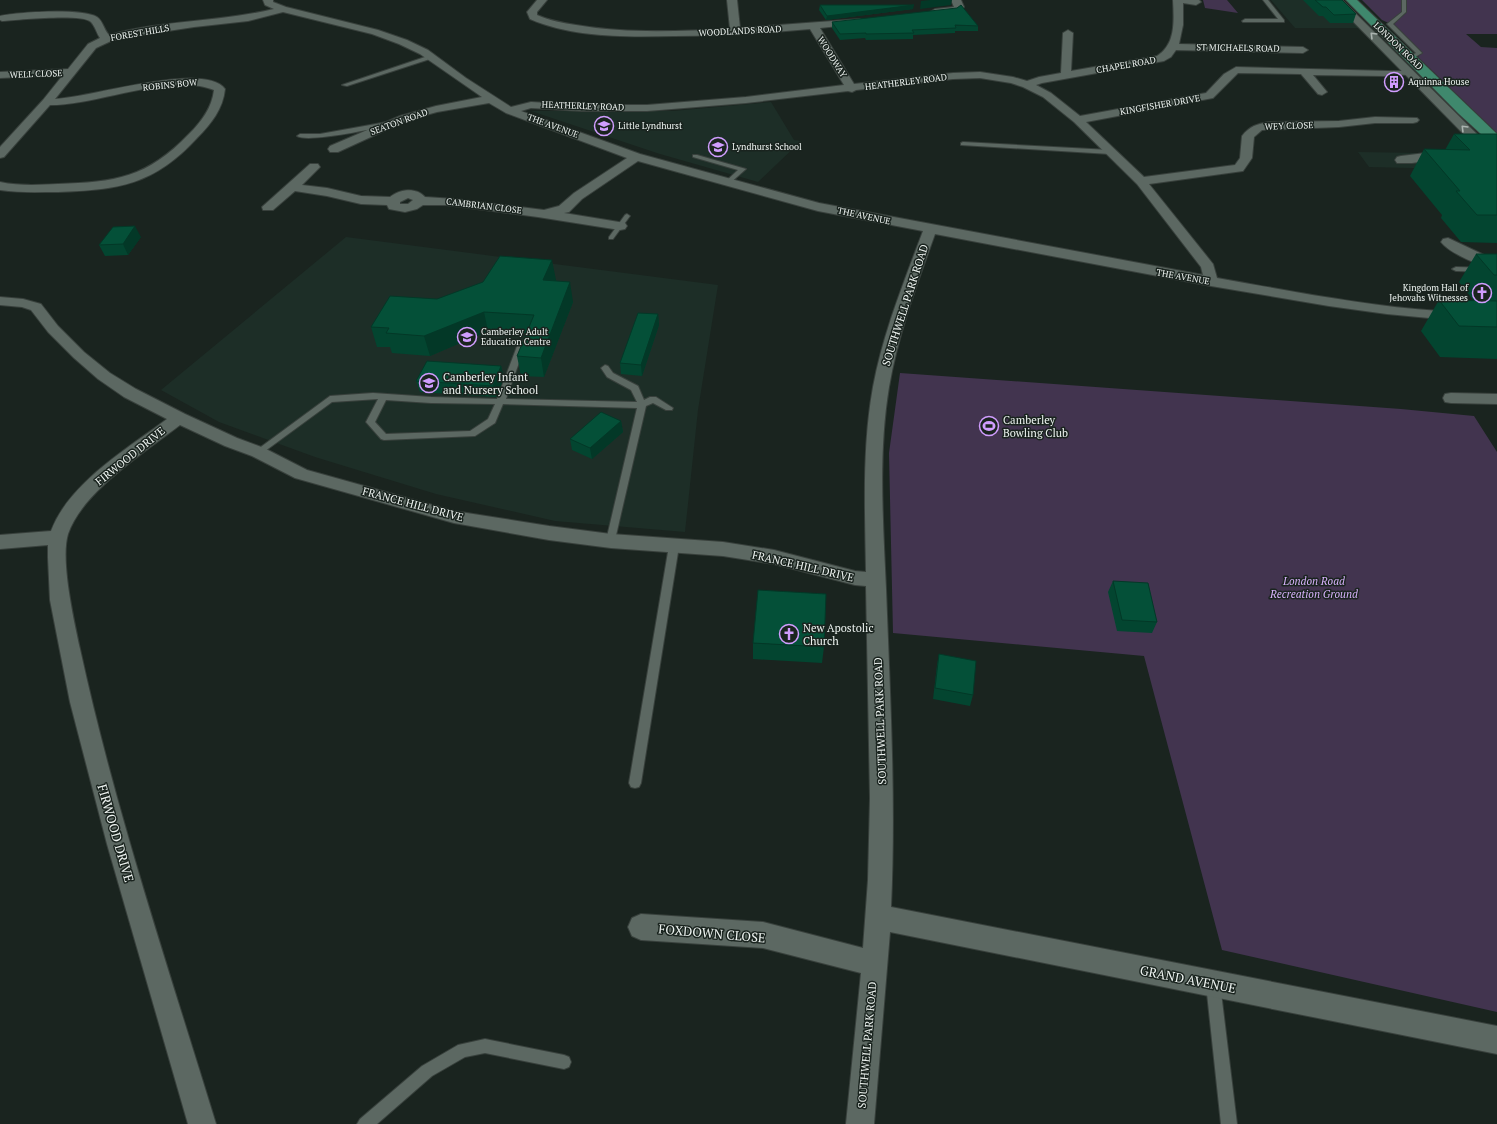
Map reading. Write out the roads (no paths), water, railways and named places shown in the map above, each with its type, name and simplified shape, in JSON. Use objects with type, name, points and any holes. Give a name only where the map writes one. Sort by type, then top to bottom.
[{"type":"main road","name":"LONDON ROAD","points":[[1351,0],[1497,141]]},
{"type":"street","name":"THE AVENUE","points":[[268,0],[268,3],[282,9],[375,32],[403,42],[431,57],[510,111],[636,157],[818,207],[930,230],[1211,282],[1387,310],[1440,315],[1497,315]]},
{"type":"street","name":"WOODLANDS ROAD","points":[[542,0],[532,12],[533,17],[547,23],[598,32],[636,34],[735,32],[813,26],[869,19]]},
{"type":"street","points":[[732,0],[735,32]]},
{"type":"street","points":[[925,13],[958,8],[959,7],[956,0]]},
{"type":"street","points":[[1174,47],[1177,32],[1178,0],[1196,2]]},
{"type":"street","points":[[1337,0],[1495,159]]},
{"type":"street","name":"FOREST HILLS","points":[[0,154],[47,102],[92,46],[107,39],[132,33],[248,18],[282,9]]},
{"type":"street","points":[[4,17],[71,16],[87,18],[95,22],[102,36],[107,39]]},
{"type":"street","name":"WOODWAY","points":[[813,26],[852,89]]},
{"type":"street","points":[[1066,74],[1068,33]]},
{"type":"street","name":"ST MICHAELS ROAD","points":[[1174,47],[1300,47],[1312,55]]},
{"type":"street","name":"CHAPEL ROAD","points":[[1027,84],[1066,74],[1160,59],[1168,55],[1174,47]]},
{"type":"street","name":"KINGFISHER DRIVE","points":[[1078,120],[1209,96],[1226,75],[1236,70],[1385,73]]},
{"type":"street","points":[[1304,71],[1322,92]]},
{"type":"street","name":"WELL CLOSE","points":[[0,75],[71,72]]},
{"type":"street","name":"HEATHERLEY ROAD","points":[[510,111],[531,105],[582,108],[655,108],[852,89],[970,74],[998,77],[1027,84],[1047,95],[1078,120],[1141,181],[1208,267],[1211,282]]},
{"type":"street","name":"ROBINS BOW","points":[[0,186],[12,189],[83,188],[108,186],[144,175],[168,159],[195,135],[211,115],[220,95],[220,89],[214,84],[193,81],[130,90],[76,100],[47,102]]},
{"type":"street","name":"SEATON ROAD","points":[[334,149],[389,124],[436,109],[491,99]]},
{"type":"street","name":"WEY CLOSE","points":[[1141,181],[1239,168],[1244,164],[1246,158],[1248,136],[1258,127],[1269,125],[1339,124],[1375,120],[1391,116],[1413,120]]},
{"type":"street","points":[[0,136],[17,135]]},
{"type":"street","points":[[1401,160],[1420,159],[1431,154],[1454,155]]},
{"type":"street","points":[[1476,155],[1495,159]]},
{"type":"street","name":"CAMBRIAN CLOSE","points":[[548,213],[564,209],[578,196],[636,157]]},
{"type":"street","points":[[268,207],[314,167]]},
{"type":"street","name":"CAMBRIAN CLOSE","points":[[292,187],[327,192],[361,200],[393,201],[402,195],[412,194],[419,197],[420,201],[450,201],[623,221]]},
{"type":"street","name":"SOUTHWELL PARK ROAD","points":[[860,1124],[878,917],[882,800],[881,711],[875,580],[874,470],[881,387],[885,368],[902,308],[930,230]]},
{"type":"street","points":[[1448,242],[1473,257],[1497,266]]},
{"type":"street","name":"FRANCE HILL DRIVE","points":[[0,301],[22,303],[36,307],[53,329],[104,376],[130,393],[179,418],[231,442],[258,452],[301,474],[454,517],[550,533],[610,541],[723,549],[774,557],[855,578],[875,580]]},
{"type":"street","points":[[1451,398],[1497,399]]},
{"type":"street","name":"FIRWOOD DRIVE","points":[[179,418],[108,472],[79,500],[65,518],[58,537],[57,558],[60,600],[81,702],[119,844],[202,1124]]},
{"type":"street","points":[[0,542],[58,537]]},
{"type":"street","name":"GRAND AVENUE","points":[[878,917],[1213,984],[1317,1003],[1497,1040]]},
{"type":"street","name":"FOXDOWN CLOSE","points":[[641,927],[763,935],[874,964]]},
{"type":"lane","points":[[1245,21],[1282,21],[1265,0]]},
{"type":"lane","points":[[1404,0],[1403,13],[1390,24],[1419,53],[1410,58]]},
{"type":"lane","points":[[345,85],[431,57]]},
{"type":"lane","name":"KINGFISHER DRIVE","points":[[1385,73],[1409,73]]},
{"type":"lane","points":[[300,136],[320,136],[389,124]]},
{"type":"lane","points":[[963,144],[1110,152]]},
{"type":"lane","points":[[695,156],[743,169],[727,183]]},
{"type":"lane","points":[[611,238],[623,221]]},
{"type":"lane","points":[[1456,269],[1491,270],[1497,266]]},
{"type":"lane","points":[[383,396],[370,422],[384,437],[472,434],[492,421],[502,401],[522,343]]},
{"type":"lane","points":[[606,368],[610,375],[636,388],[642,405],[610,541]]},
{"type":"lane","points":[[258,452],[330,399],[383,396],[430,400],[642,405],[653,399],[669,408]]},
{"type":"lane","points":[[635,783],[674,546]]},
{"type":"lane","points":[[1213,984],[1229,1124]]},
{"type":"lane","points":[[365,1124],[427,1071],[463,1050],[485,1046],[564,1062]]},
{"type":"place","name":"Aquinna House","points":[[1394,82]]},
{"type":"place","name":"Little Lyndhurst","points":[[604,126]]},
{"type":"place","name":"Lyndhurst School","points":[[718,147]]},
{"type":"place","name":"Kingdom Hall of Jehovahs Witnesses","points":[[1482,293]]},
{"type":"place","name":"Camberley Adult Education Centre","points":[[467,337]]},
{"type":"place","name":"Camberley Infant and Nursery School","points":[[429,383]]},
{"type":"place","name":"Camberley Bowling Club","points":[[989,426]]},
{"type":"place","name":"New Apostolic Church","points":[[789,634]]},
{"type":"park label","name":"London Road Recreation Ground","points":[[1314,587]]}]
